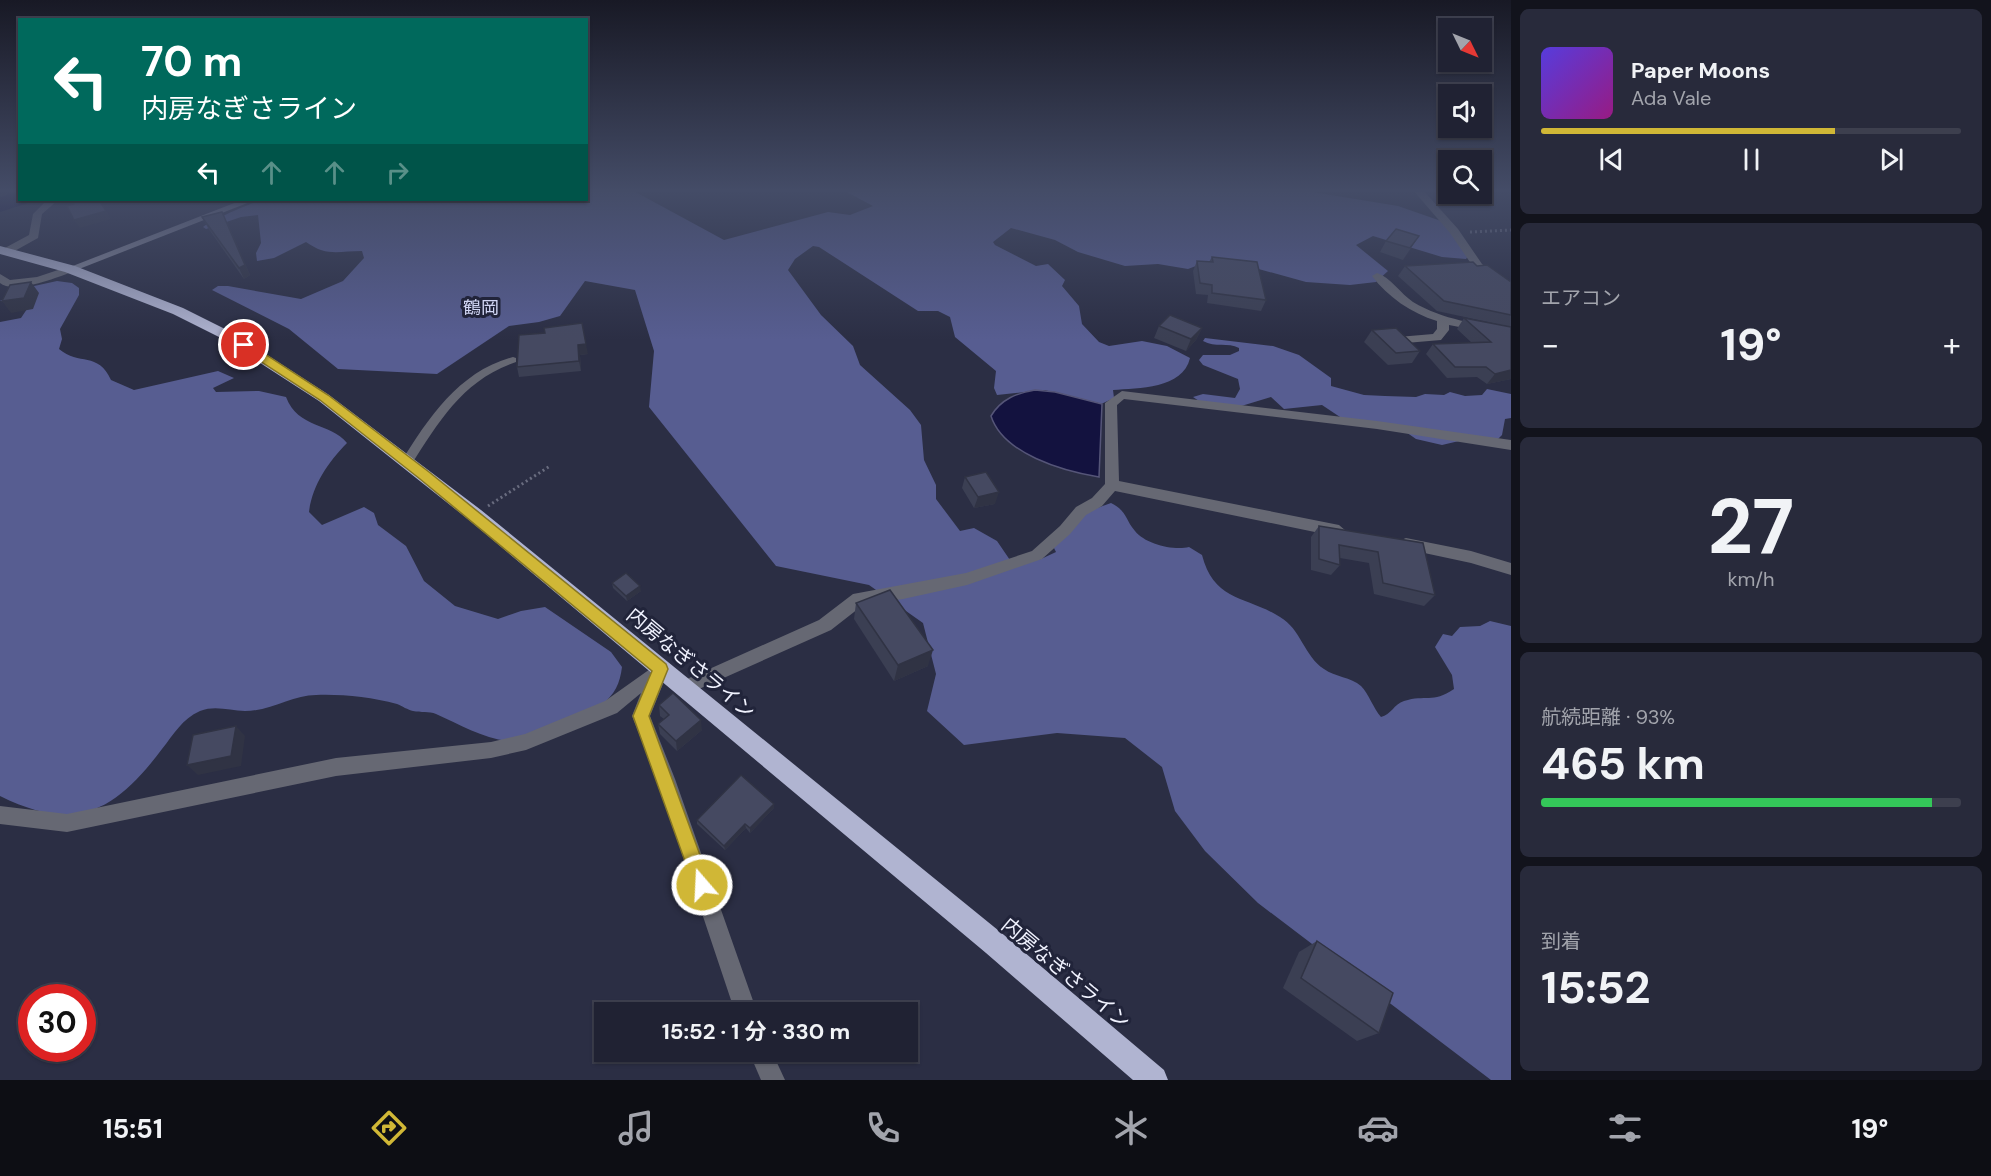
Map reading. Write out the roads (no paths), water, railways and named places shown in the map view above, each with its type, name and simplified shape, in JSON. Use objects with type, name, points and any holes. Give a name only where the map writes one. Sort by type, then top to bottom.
[{"type":"highway","name":"内房なぎさライン","points":[[2,247],[20,244],[86,264],[161,296],[178,311]]},
{"type":"highway","name":"内房なぎさライン","points":[[2,247],[70,269],[178,311],[228,336],[324,398],[475,515],[995,944],[1154,1080]]},
{"type":"street","points":[[20,244],[28,239]]},
{"type":"street","points":[[0,277],[7,284],[21,283],[86,264],[149,239]]},
{"type":"street","points":[[1460,239],[1478,266],[1511,294]]},
{"type":"street","points":[[1377,276],[1407,304],[1429,317],[1511,333]]},
{"type":"street","points":[[1398,341],[1437,337],[1443,330],[1443,321]]},
{"type":"street","points":[[684,688],[825,625],[859,599],[903,593],[966,579],[1037,555],[1082,511],[1097,502],[1112,485],[1111,403],[1122,395],[1377,424],[1511,445]]},
{"type":"street","points":[[1112,485],[1355,534]]},
{"type":"street","points":[[1390,541],[1471,557],[1511,569]]},
{"type":"street","points":[[0,816],[67,823],[336,767],[491,750],[526,742],[611,707],[660,669]]},
{"type":"street","points":[[660,669],[641,716],[666,779],[743,1002]]},
{"type":"street","points":[[765,1062],[773,1080]]},
{"type":"lane","points":[[407,462],[456,394],[486,370],[513,360]]},
{"type":"district","name":"鶴岡","points":[[481,308]]}]
